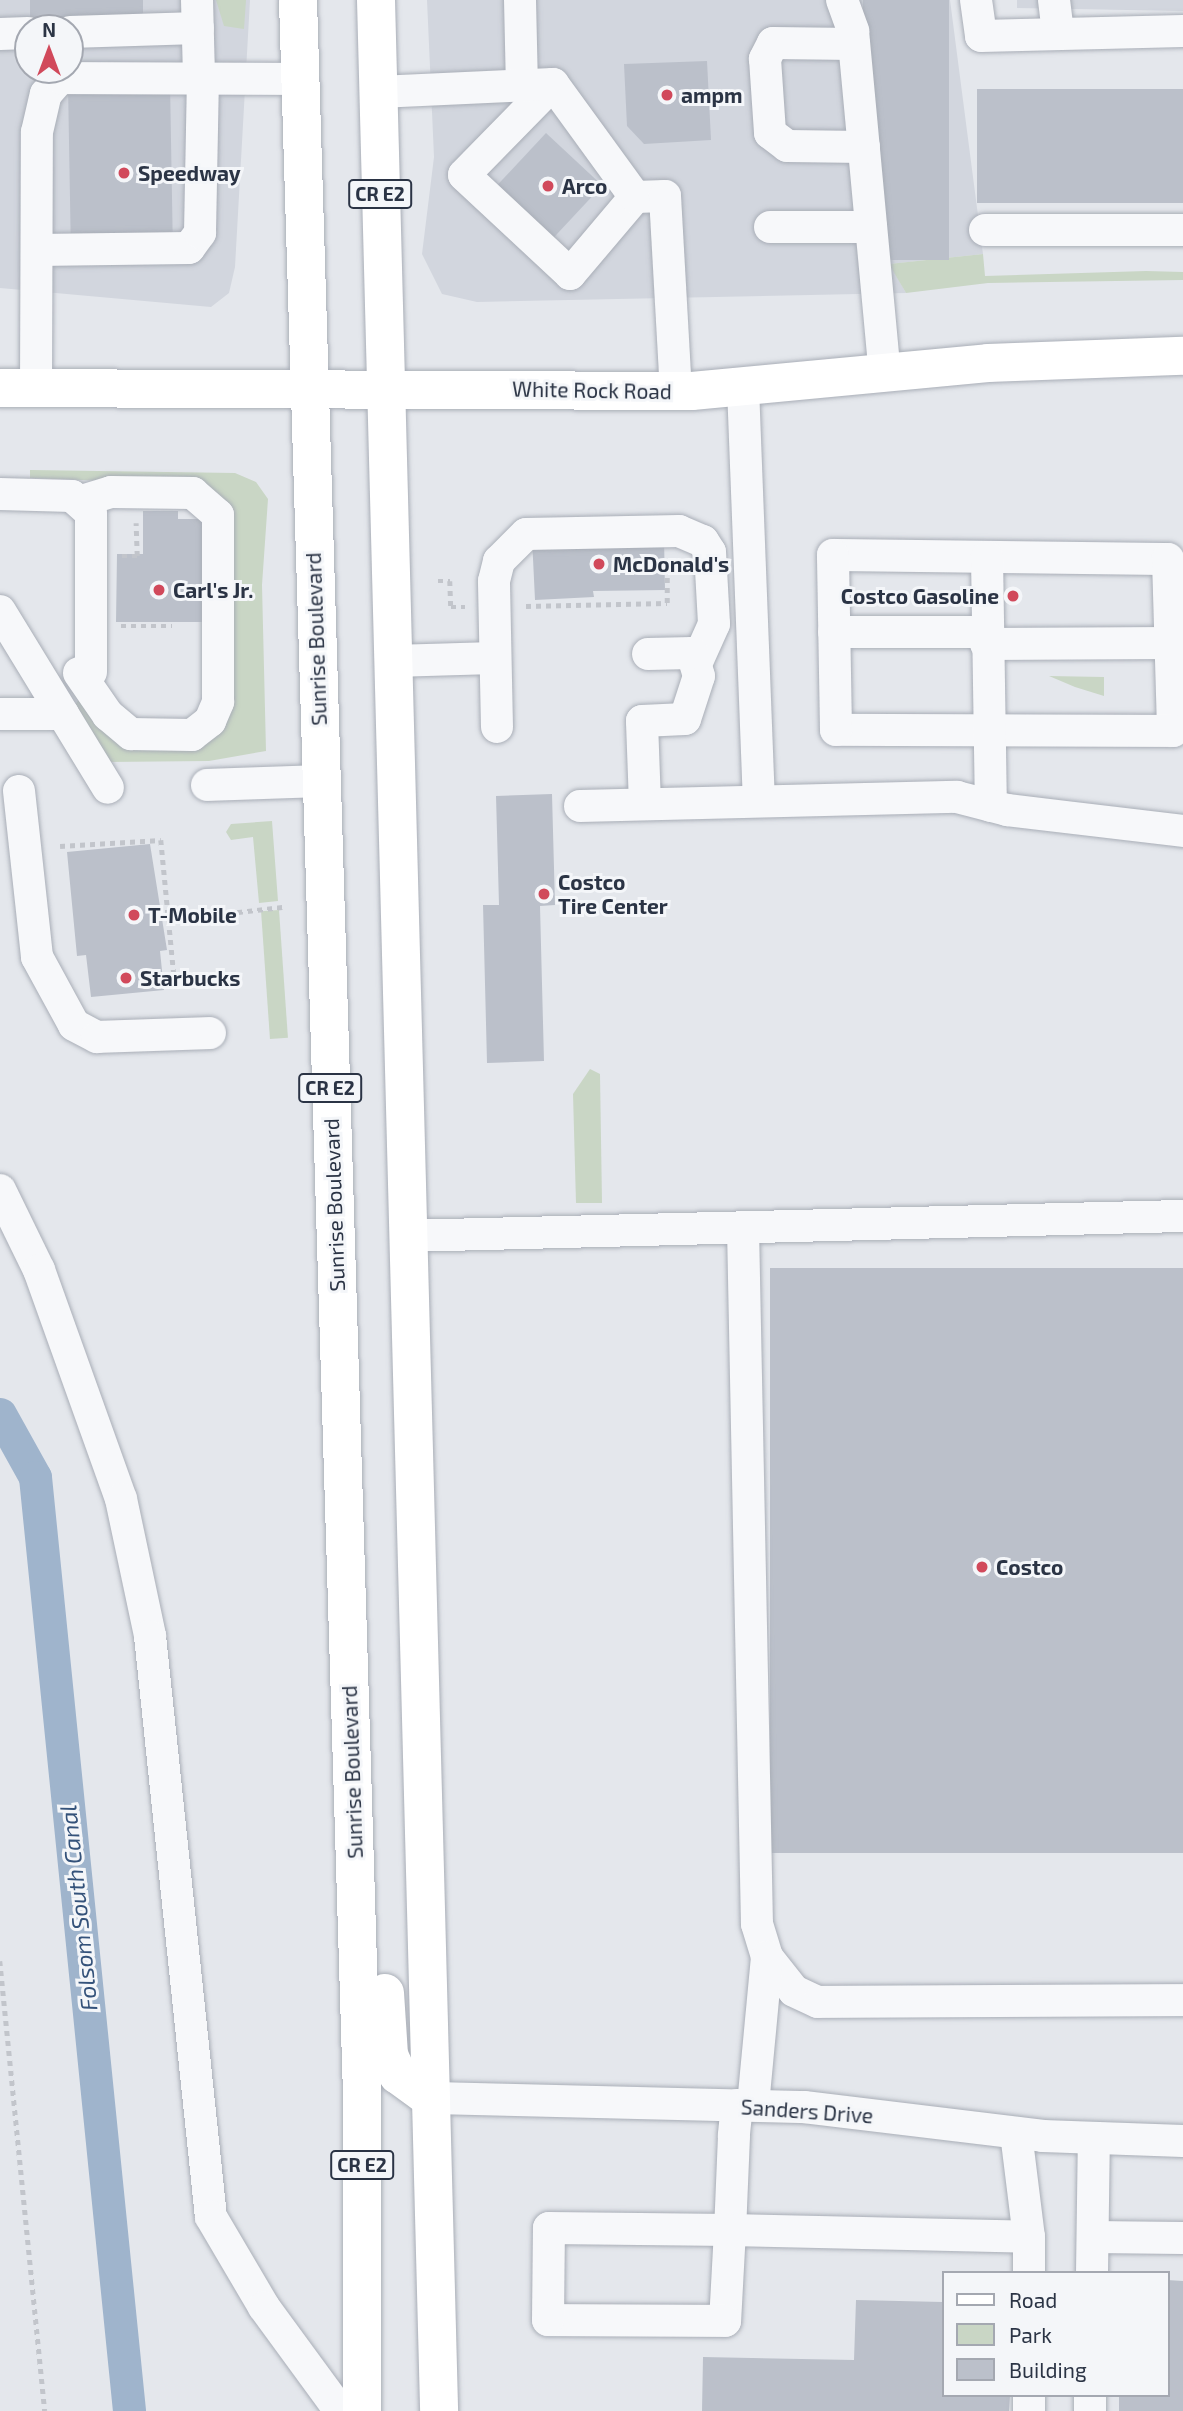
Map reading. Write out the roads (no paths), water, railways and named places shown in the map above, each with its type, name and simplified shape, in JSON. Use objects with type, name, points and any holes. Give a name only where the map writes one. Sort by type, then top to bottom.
[{"type":"main road","name":"Sunrise Boulevard","points":[[298,0],[307,387],[356,1920],[362,2411]]},
{"type":"main road","name":"CR E2","points":[[376,0],[439,2411]]},
{"type":"main road","name":"White Rock Road","points":[[18,388],[307,387],[677,391],[885,373],[1183,356]]},
{"type":"main road","points":[[356,1920],[385,1986],[389,2055],[398,2075],[430,2098]]},
{"type":"street","points":[[520,0],[522,86]]},
{"type":"street","points":[[842,0],[854,44],[885,373]]},
{"type":"street","points":[[976,0],[981,36],[1183,31]]},
{"type":"street","points":[[1054,0],[1058,33]]},
{"type":"street","points":[[37,250],[189,248],[200,233],[201,79],[198,14],[84,30]]},
{"type":"street","points":[[854,44],[773,43],[765,59],[769,134],[787,146],[864,147]]},
{"type":"street","points":[[18,388],[37,250],[38,123],[46,94],[60,78],[300,79]]},
{"type":"street","points":[[378,92],[554,84]]},
{"type":"street","points":[[554,84],[464,175],[570,274],[635,197],[665,196],[677,391]]},
{"type":"street","points":[[554,84],[635,197]]},
{"type":"street","points":[[770,227],[871,227]]},
{"type":"street","points":[[985,230],[1183,230]]},
{"type":"street","points":[[743,387],[759,801]]},
{"type":"street","points":[[0,494],[72,496],[82,501],[93,526],[92,673],[108,715],[131,734],[192,735],[210,721],[218,702],[218,515],[193,493],[111,492],[82,501]]},
{"type":"street","points":[[496,727],[495,606],[499,561],[526,534],[689,533],[710,552],[714,612],[711,638],[697,662]]},
{"type":"street","points":[[833,555],[1168,559],[1172,731],[836,730],[834,632],[833,555]]},
{"type":"street","points":[[987,557],[986,730],[991,806]]},
{"type":"street","points":[[0,611],[108,788]]},
{"type":"street","points":[[834,632],[1169,643]]},
{"type":"street","points":[[645,804],[642,721],[685,719],[697,692],[697,662],[692,653],[648,654]]},
{"type":"street","points":[[392,661],[495,658]]},
{"type":"street","points":[[44,684],[92,673]]},
{"type":"street","points":[[0,714],[63,714]]},
{"type":"street","points":[[207,785],[320,781]]},
{"type":"street","points":[[19,791],[37,957],[74,1025],[97,1037],[210,1033]]},
{"type":"street","points":[[580,806],[957,797],[991,806],[1183,831]]},
{"type":"street","points":[[0,1190],[39,1270],[113,1474],[145,1611],[165,1754],[211,2217],[264,2307],[340,2411]]},
{"type":"street","points":[[407,1236],[1183,1216]]},
{"type":"street","points":[[743,1228],[758,1924],[767,1957],[794,1991],[818,2002],[1183,2000]]},
{"type":"street","points":[[767,1957],[730,2230],[726,2322],[548,2320],[549,2228],[730,2230],[1029,2237]]},
{"type":"street","name":"Sanders Drive","points":[[430,2098],[804,2106],[1016,2133],[1183,2141]]},
{"type":"street","points":[[1016,2133],[1029,2237],[1029,2271]]},
{"type":"street","points":[[1092,2271],[1094,2138]]},
{"type":"street","points":[[1093,2237],[1183,2238]]},
{"type":"waterway","name":"Folsom South Canal","points":[[0,1414],[35,1477],[129,2411]]},
{"type":"place","name":"ampm","points":[[667,95]]},
{"type":"place","name":"Speedway","points":[[124,173]]},
{"type":"place","name":"Arco","points":[[548,186]]},
{"type":"place","name":"McDonald's","points":[[599,564]]},
{"type":"place","name":"Carl's Jr.","points":[[159,590]]},
{"type":"place","name":"Costco Gasoline","points":[[1013,596]]},
{"type":"place","name":"Costco Tire Center","points":[[544,894]]},
{"type":"place","name":"T-Mobile","points":[[134,915]]},
{"type":"place","name":"Starbucks","points":[[126,978]]},
{"type":"place","name":"Costco","points":[[982,1567]]}]
